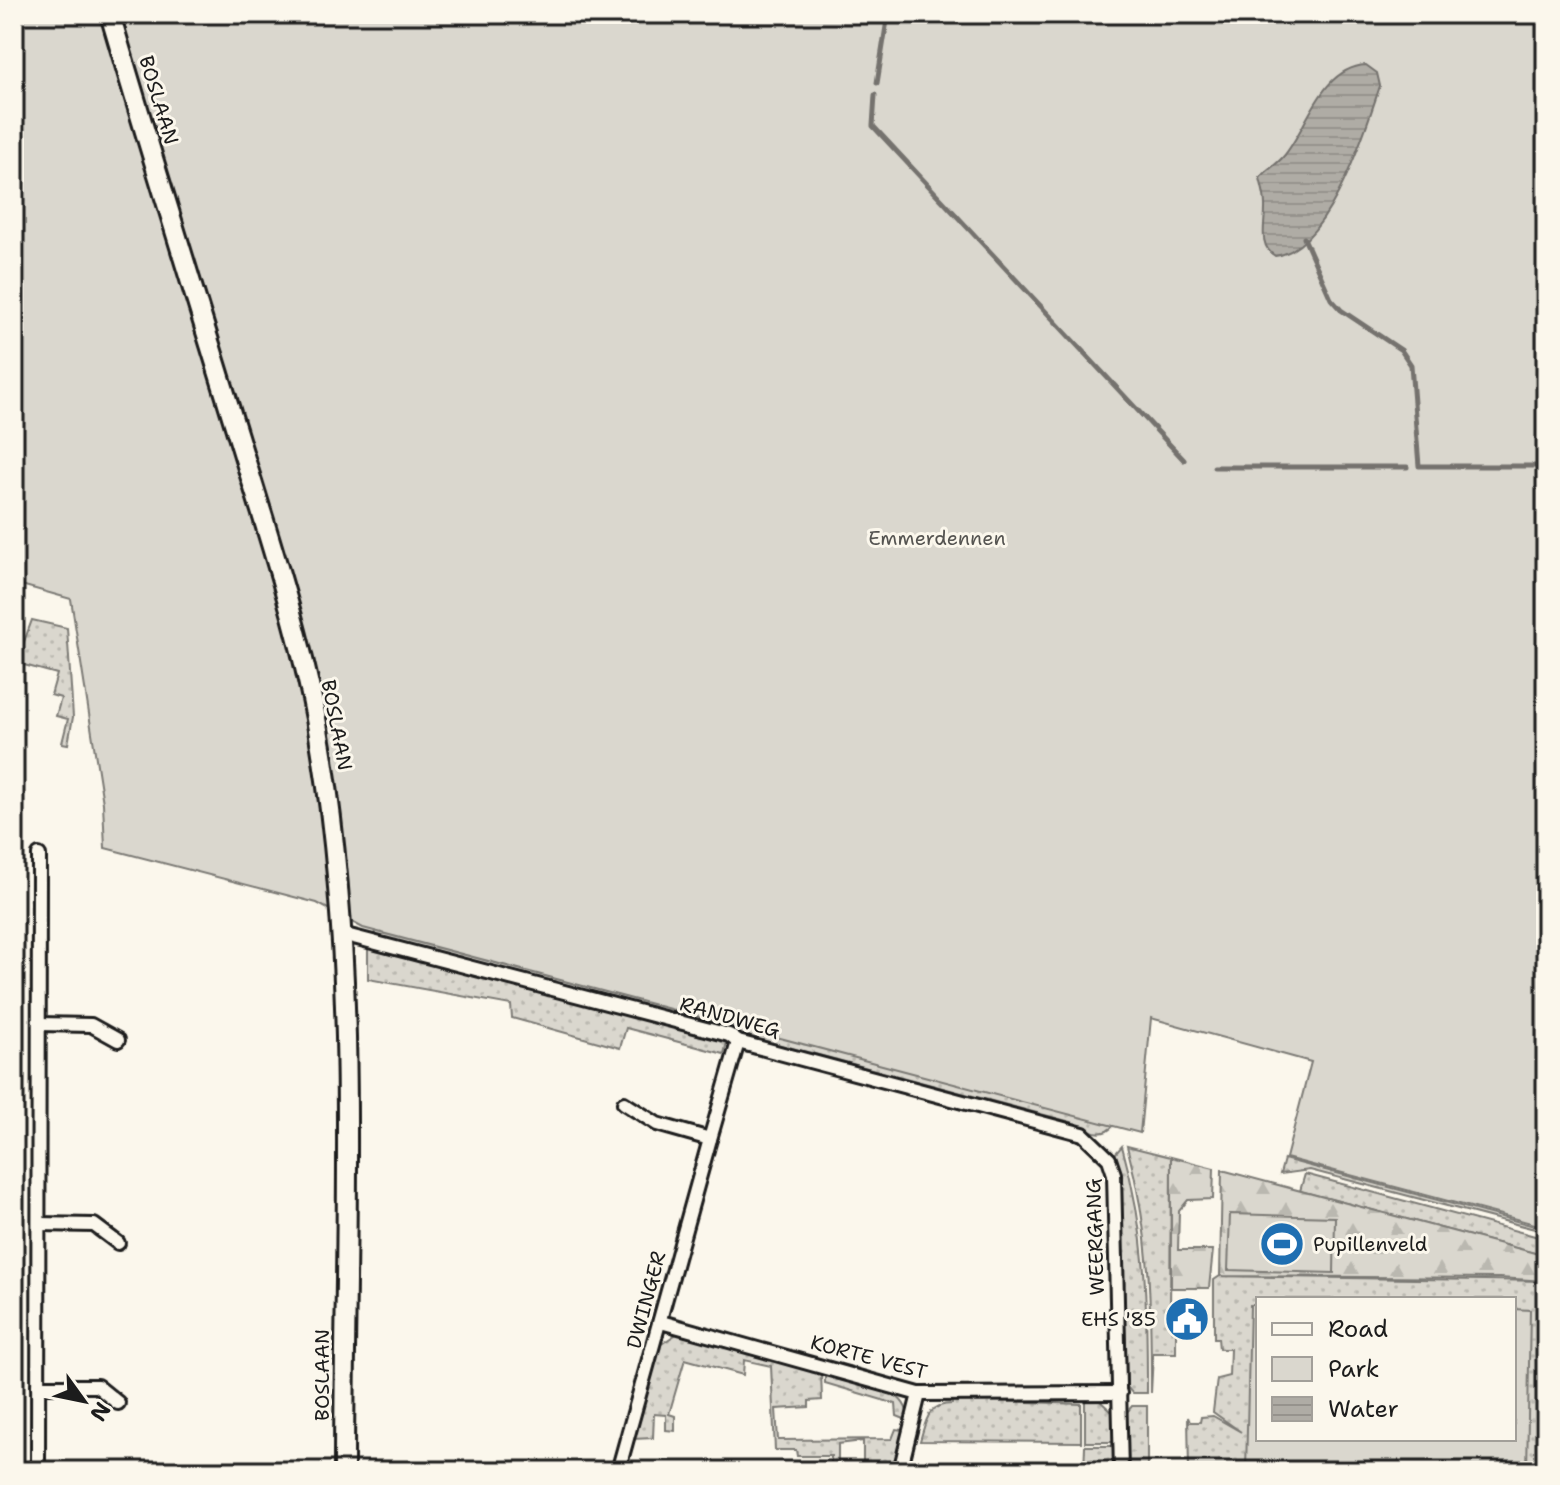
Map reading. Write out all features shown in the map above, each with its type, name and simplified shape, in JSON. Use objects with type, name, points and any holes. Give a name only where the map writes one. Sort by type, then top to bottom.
[{"type":"main road","name":"BOSLAAN","points":[[110,14],[295,633],[320,744],[342,934],[344,1471]]},
{"type":"street","points":[[38,1471],[39,855]]},
{"type":"street","name":"RANDWEG","points":[[342,934],[729,1035],[738,1042],[1073,1130],[1092,1140],[1100,1149]]},
{"type":"street","points":[[39,1024],[91,1025],[118,1040]]},
{"type":"street","name":"DWINGER","points":[[618,1471],[738,1042]]},
{"type":"street","points":[[624,1103],[657,1124],[710,1139]]},
{"type":"street","name":"WEERGANG","points":[[1100,1149],[1113,1165],[1114,1174],[1121,1471]]},
{"type":"street","points":[[39,1224],[94,1225],[118,1243]]},
{"type":"street","name":"KORTE VEST","points":[[661,1322],[919,1394],[1120,1393]]},
{"type":"street","points":[[38,1386],[97,1386],[118,1403]]},
{"type":"street","points":[[900,1471],[919,1394]]},
{"type":"green space","name":"Emmerdennen","points":[[14,14],[1546,14],[1546,1227],[1286,1158],[1311,1062],[1151,1018],[1140,1133],[363,928],[317,903],[105,848],[103,803],[71,599],[14,583]]},
{"type":"green space","points":[[32,620],[67,628],[73,717],[68,744],[62,743],[68,719],[56,716],[61,698],[51,695],[57,674],[24,665],[21,672],[14,670],[14,646],[22,647]]},
{"type":"green space","points":[[375,930],[1114,1125],[1104,1132],[1094,1132],[1071,1122],[374,937]]},
{"type":"green space","points":[[368,945],[724,1039],[727,1042],[724,1054],[626,1028],[620,1048],[512,1018],[511,1005],[368,979]]},
{"type":"green space","points":[[1122,1146],[1141,1240],[1146,1299],[1147,1393],[1132,1393],[1127,1387],[1121,1181],[1115,1154]]},
{"type":"green space","points":[[1127,1146],[1171,1157],[1170,1319],[1176,1320],[1176,1353],[1153,1353],[1151,1393],[1150,1299],[1145,1240]]},
{"type":"green space","points":[[1171,1157],[1214,1168],[1213,1199],[1188,1200],[1179,1211],[1178,1250],[1213,1250],[1209,1288],[1171,1288]]},
{"type":"green space","points":[[1284,1159],[1546,1229],[1546,1232],[1310,1170],[1280,1174]]},
{"type":"green space","points":[[1222,1170],[1546,1256],[1546,1291],[1545,1281],[1499,1278],[1220,1276]]},
{"type":"green space","points":[[1305,1174],[1546,1239],[1546,1256],[1300,1191]]},
{"type":"green space","name":"Pupillenveld","points":[[1230,1214],[1335,1217],[1334,1273],[1228,1270]]},
{"type":"green space","points":[[1220,1276],[1545,1281],[1546,1471],[1189,1471],[1188,1417],[1190,1422],[1200,1422],[1201,1417],[1213,1416],[1241,1432],[1213,1412],[1217,1379],[1229,1376],[1230,1349],[1219,1349],[1218,1338],[1214,1338],[1214,1280]]},
{"type":"green space","points":[[1250,1305],[1256,1305],[1256,1441],[1516,1441],[1516,1309],[1530,1310],[1527,1471],[1246,1471]]},
{"type":"green space","points":[[678,1333],[821,1371],[822,1400],[809,1401],[809,1407],[776,1409],[778,1440],[892,1439],[896,1429],[903,1430],[895,1471],[863,1471],[863,1441],[838,1444],[838,1471],[831,1471],[831,1456],[797,1456],[796,1450],[775,1450],[771,1366],[744,1360],[743,1375],[685,1359],[669,1414],[675,1416],[675,1431],[666,1430],[666,1415],[654,1414],[653,1438],[633,1439],[660,1345]]},
{"type":"green space","points":[[825,1372],[890,1392],[906,1409],[907,1420],[897,1416],[896,1404],[825,1383]]},
{"type":"green space","points":[[952,1399],[1081,1404],[1081,1442],[920,1441],[932,1410],[952,1404]]},
{"type":"green space","points":[[1085,1400],[1100,1401],[1112,1412],[1114,1442],[1085,1442]]},
{"type":"green space","points":[[1132,1406],[1147,1406],[1147,1471],[1127,1471],[1127,1412]]},
{"type":"green space","points":[[1085,1446],[1114,1446],[1114,1471],[1084,1471]]},
{"type":"water","points":[[1366,65],[1377,73],[1380,86],[1342,185],[1312,233],[1294,249],[1275,256],[1264,240],[1265,202],[1260,178],[1292,145],[1326,88],[1350,69]]},
{"type":"waterway","points":[[877,83],[888,14]]},
{"type":"waterway","points":[[875,95],[873,126],[1184,460]]},
{"type":"waterway","points":[[1304,238],[1331,299],[1341,310],[1401,350],[1411,365],[1419,466],[1546,466]]},
{"type":"waterway","points":[[1214,467],[1407,467]]},
{"type":"place","name":"Pupillenveld","points":[[1282,1244]]},
{"type":"place","name":"EHS '85","points":[[1187,1319]]}]
